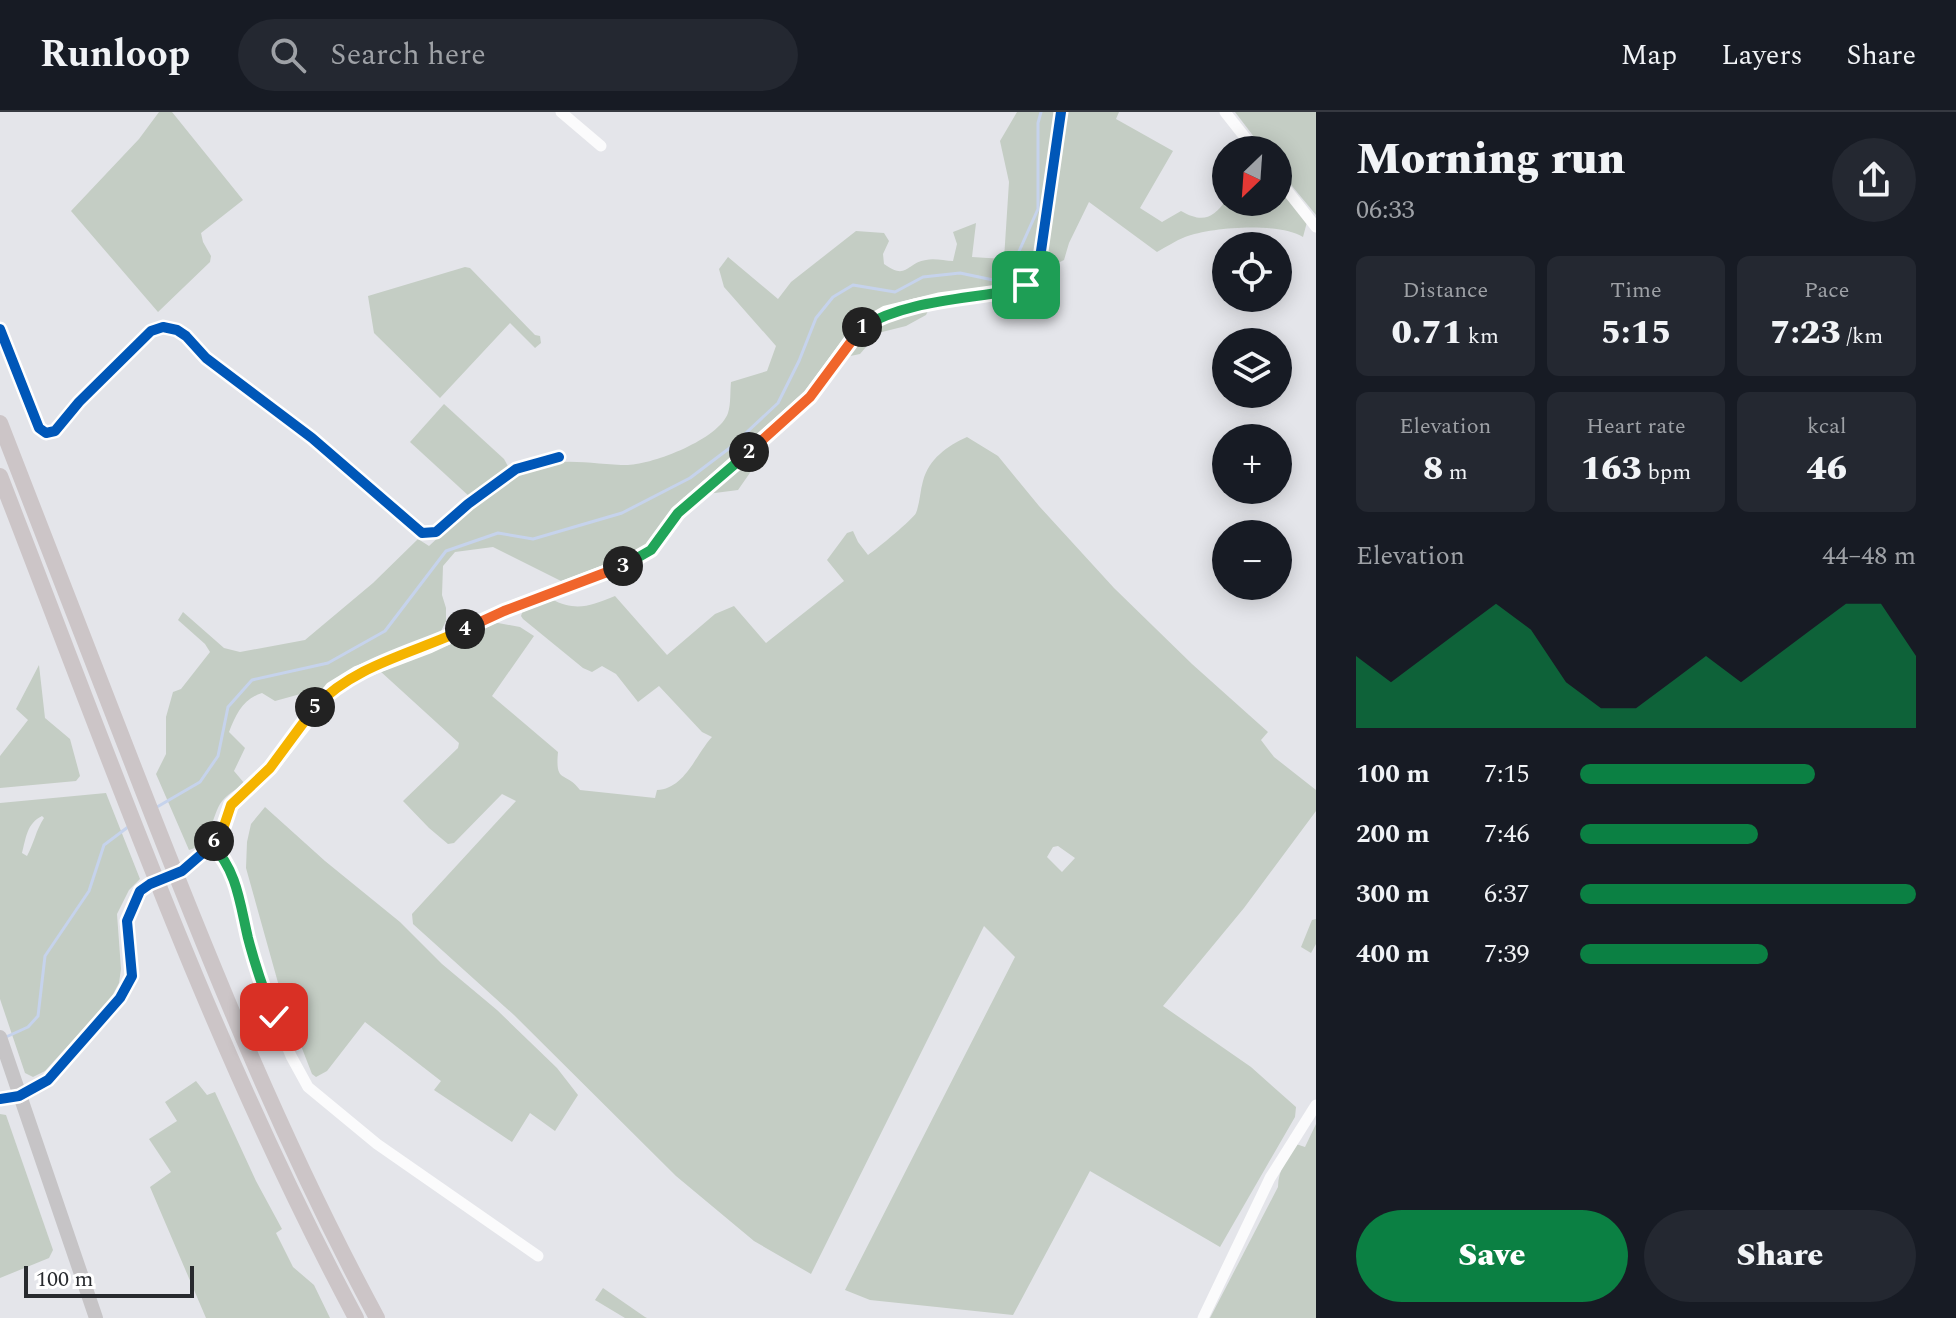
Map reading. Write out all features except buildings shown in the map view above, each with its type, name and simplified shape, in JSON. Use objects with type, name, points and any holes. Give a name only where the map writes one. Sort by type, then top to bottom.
[{"type":"highway","points":[[0,423],[199,934],[276,1116],[377,1318]]},
{"type":"highway","points":[[0,476],[182,941],[264,1135],[356,1318]]},
{"type":"main road","points":[[0,1037],[96,1318]]},
{"type":"street","points":[[561,112],[601,146]]},
{"type":"street","points":[[0,1099],[19,1096],[48,1080],[120,998],[132,976],[127,921],[140,891],[182,871],[212,845],[224,826],[231,805],[270,768],[314,708],[332,689],[358,673],[429,646],[504,611],[622,566],[651,550],[678,513],[810,397],[860,328],[886,313],[939,300],[1014,290],[1026,285],[1039,265],[1061,112]]},
{"type":"street","points":[[1225,112],[1244,136]]},
{"type":"street","points":[[1292,197],[1316,227]]},
{"type":"street","points":[[0,329],[39,428],[46,433],[55,431],[79,402],[151,331],[163,327],[177,330],[206,358],[312,438],[422,533],[436,532],[516,469],[559,457]]},
{"type":"street","points":[[212,845],[224,857],[232,872],[263,988],[291,1056],[308,1087],[377,1144],[538,1256]]},
{"type":"street","points":[[1203,1318],[1270,1178],[1316,1105]]},
{"type":"shaded area","points":[[159,112],[172,112],[243,200],[201,233],[211,256],[210,262],[158,312],[71,211],[139,139]]},
{"type":"shaded area","points":[[1017,112],[1119,112],[1116,119],[1173,151],[1140,208],[1162,222],[1181,211],[1201,218],[1212,215],[1292,216],[1292,203],[1307,222],[1303,237],[1278,229],[1228,229],[1185,237],[1157,252],[1089,202],[1064,260],[1010,287],[935,296],[926,315],[906,326],[878,333],[860,354],[831,360],[807,395],[771,427],[761,457],[738,490],[684,497],[644,548],[565,583],[493,547],[455,552],[443,566],[442,595],[446,621],[439,635],[355,671],[326,687],[275,701],[262,693],[250,699],[238,713],[229,732],[245,748],[234,771],[245,784],[222,801],[206,837],[189,850],[156,774],[166,754],[166,717],[173,692],[181,689],[210,652],[178,620],[183,612],[224,648],[240,652],[305,640],[373,583],[418,539],[429,546],[479,501],[522,472],[559,462],[639,464],[699,441],[722,423],[728,413],[731,382],[767,371],[776,346],[724,287],[719,269],[728,257],[778,299],[791,282],[856,231],[884,233],[889,241],[883,254],[884,264],[897,271],[926,260],[953,261],[957,244],[953,232],[976,223],[972,257],[1004,259],[1009,182],[1000,141]]},
{"type":"shaded area","points":[[1235,112],[1316,112],[1316,215],[1292,186],[1292,136],[1253,136]]},
{"type":"shaded area","points":[[470,268],[535,335],[540,336],[541,343],[535,348],[510,323],[440,398],[374,333],[368,296]]},
{"type":"shaded area","points":[[444,404],[504,459],[509,468],[470,497],[410,442]]},
{"type":"shaded area","points":[[967,437],[998,456],[1114,588],[1268,732],[1261,740],[1274,757],[1316,790],[1316,811],[1244,908],[1163,1006],[1251,1067],[1296,1107],[1295,1117],[1220,1247],[1090,1171],[1013,1315],[870,1300],[845,1290],[1015,957],[984,926],[811,1274],[754,1241],[676,1176],[514,1015],[413,924],[412,914],[516,801],[502,794],[454,843],[448,844],[429,828],[403,801],[458,748],[459,743],[380,671],[493,622],[520,627],[534,636],[492,696],[558,752],[560,773],[580,790],[655,798],[657,790],[675,784],[689,770],[712,737],[702,732],[659,686],[638,702],[616,674],[602,666],[592,672],[583,668],[523,619],[524,607],[551,599],[583,606],[615,596],[667,655],[715,614],[734,606],[766,643],[844,581],[827,560],[847,533],[853,531],[868,555],[916,513],[923,481],[930,466],[946,449]],"holes":[[[1058,846],[1075,858],[1062,872],[1047,857],[1053,847]]]},
{"type":"shaded area","points":[[39,665],[45,718],[70,739],[80,776],[76,781],[0,788],[0,756],[28,720],[16,709]]},
{"type":"shaded area","points":[[106,793],[140,879],[129,890],[117,914],[121,969],[119,983],[111,998],[45,1071],[33,1077],[25,1073],[0,999],[0,803]],"holes":[[[44,818],[39,827],[27,856],[22,853],[28,832],[37,819]]]},
{"type":"shaded area","points":[[265,807],[400,922],[557,1068],[578,1095],[555,1131],[530,1113],[512,1142],[434,1090],[441,1081],[365,1022],[327,1071],[316,1077],[312,1074],[282,997],[246,868],[251,824]]},
{"type":"shaded area","points":[[1316,919],[1316,944],[1311,953],[1301,947],[1312,920]]},
{"type":"shaded area","points":[[196,1081],[207,1095],[215,1092],[282,1229],[276,1233],[293,1267],[314,1285],[330,1318],[206,1318],[150,1187],[171,1172],[149,1139],[177,1121],[165,1102]]},
{"type":"shaded area","points":[[0,1114],[6,1115],[53,1250],[49,1258],[0,1278]]},
{"type":"shaded area","points":[[1316,1124],[1316,1318],[1210,1318],[1278,1187],[1287,1159],[1296,1144],[1305,1147]]},
{"type":"shaded area","points":[[603,1288],[647,1318],[625,1318],[595,1300]]},
{"type":"waterway","points":[[157,807],[200,782],[218,756],[228,707],[252,680],[328,663],[385,631],[446,551],[498,533],[533,539],[622,513],[690,478],[731,447],[778,403],[816,318],[833,297],[853,285],[895,292],[923,277],[960,273],[998,281],[1012,267],[1038,209],[1038,123],[1041,112]]},
{"type":"waterway","points":[[6,1037],[28,1027],[38,1016],[45,956],[89,891],[104,845],[128,827]]},
{"type":"cycle path","points":[[0,1099],[19,1096],[48,1080],[120,998],[132,976],[127,921],[140,891],[182,871],[212,845],[224,826],[231,805],[270,768],[332,689],[358,673],[429,646],[504,611],[622,566],[651,550],[678,513],[810,397],[860,328],[886,313],[939,300],[1014,290],[1026,285],[1039,265],[1061,112]]},
{"type":"cycle path","points":[[0,329],[39,428],[46,433],[55,431],[79,402],[151,331],[163,327],[177,330],[206,358],[312,438],[422,533],[436,532],[516,469],[559,457]]},
{"type":"route","points":[[274,1017],[249,941],[232,872],[224,857],[212,845],[224,826],[231,805],[270,768],[314,708],[332,689],[358,673],[429,646],[504,611],[622,566],[651,550],[678,513],[810,397],[860,328],[886,313],[939,300],[1014,290],[1026,285]]}]
